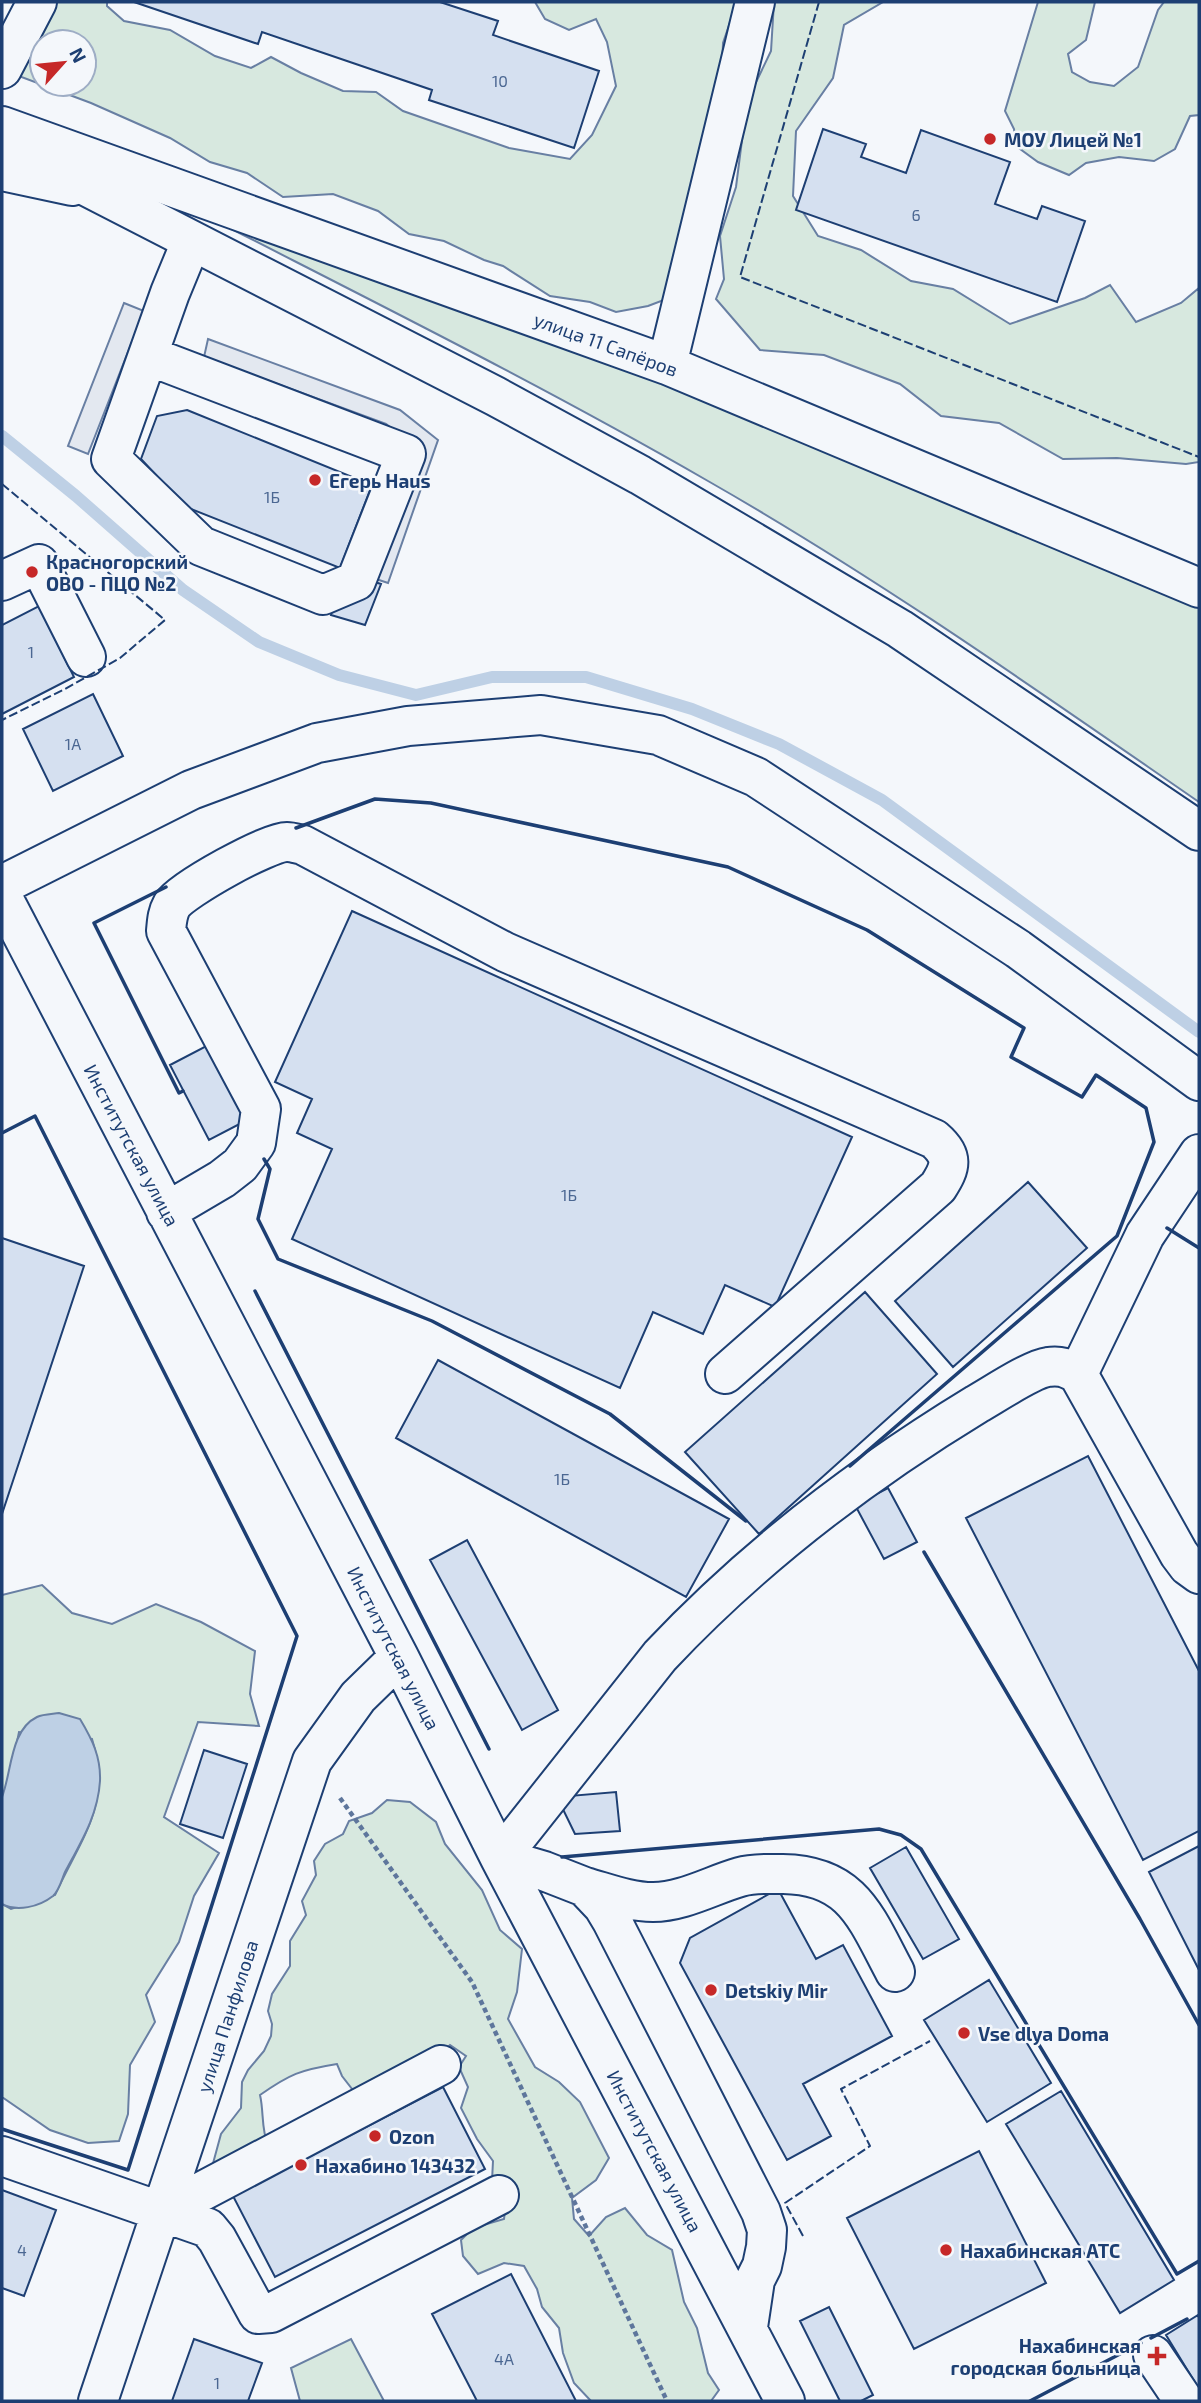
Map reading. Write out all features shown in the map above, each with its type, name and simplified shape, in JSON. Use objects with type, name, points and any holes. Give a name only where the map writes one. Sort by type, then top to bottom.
[{"type":"street","points":[[2,69],[37,2]]},
{"type":"street","points":[[667,365],[755,2]]},
{"type":"street","name":"улица 11 Сапёров","points":[[2,126],[667,365],[1199,588]]},
{"type":"street","points":[[2,143],[495,396],[640,475],[900,629],[1199,831]]},
{"type":"street","points":[[2,171],[89,190]]},
{"type":"street","points":[[149,356],[406,454],[356,581],[323,595],[201,546],[111,459],[191,242]]},
{"type":"street","points":[[2,581],[39,564],[86,657]]},
{"type":"street","points":[[2,885],[191,790],[317,743],[408,726],[541,715],[554,717],[658,735],[757,777],[1018,948],[1199,1081]]},
{"type":"street","points":[[166,1212],[222,1179],[240,1165],[256,1143],[261,1108],[166,931],[167,914],[174,902],[197,884],[272,845],[286,842],[303,845],[505,952],[934,1139],[945,1149],[949,1160],[946,1175],[938,1188],[725,1374]]},
{"type":"street","name":"Институтская улица","points":[[2,896],[399,1657],[500,1858],[785,2401]]},
{"type":"street","points":[[1078,1374],[1145,1235],[1199,1154]]},
{"type":"street","points":[[895,1972],[863,1913],[844,1891],[819,1880],[798,1874],[742,1876],[681,1897],[654,1902],[627,1899],[585,1887],[500,1858],[660,1656],[708,1608],[820,1512],[926,1436],[1004,1388],[1045,1367],[1063,1366],[1078,1374],[1179,1554],[1188,1566],[1199,1574]]},
{"type":"street","name":"улица Панфилова","points":[[98,2401],[312,1761],[358,1698],[399,1657]]},
{"type":"street","points":[[585,1887],[603,1906],[612,1921],[761,2212],[767,2230],[766,2247],[762,2266],[755,2280],[748,2327]]},
{"type":"street","points":[[163,2212],[442,2065]]},
{"type":"street","points":[[2,2156],[208,2228],[217,2239],[258,2314],[271,2313],[499,2195]]},
{"type":"street","points":[[1153,2355],[1184,2401]]},
{"type":"path","points":[[312,1761],[472,1982],[667,2401]]},
{"type":"shaded area","points":[[45,2],[107,2],[107,6],[124,21],[170,30],[215,56],[251,68],[271,57],[343,91],[376,92],[403,111],[509,148],[570,159],[592,135],[616,86],[607,42],[596,19],[569,30],[545,19],[535,2],[737,2],[723,43],[721,94],[677,295],[648,306],[616,312],[590,302],[550,296],[503,266],[444,241],[409,234],[378,211],[333,194],[283,197],[247,173],[210,162],[170,138],[78,98],[98,98],[98,28],[31,28]]},
{"type":"shaded area","points":[[774,2],[883,2],[844,25],[833,78],[796,131],[793,196],[818,236],[861,250],[911,281],[953,289],[1010,324],[1085,298],[1110,285],[1136,322],[1181,303],[1199,288],[1199,462],[1186,464],[1117,458],[1063,459],[999,423],[941,416],[900,384],[824,355],[760,350],[716,299],[724,279],[720,236],[736,187],[747,101],[771,51]]},
{"type":"shaded area","points":[[1038,2],[1095,2],[1086,40],[1068,54],[1072,72],[1090,82],[1114,86],[1138,67],[1158,10],[1164,2],[1199,2],[1199,115],[1190,116],[1175,149],[1154,161],[1119,157],[1086,163],[1069,175],[1038,162],[1016,146],[1014,129],[1005,111]]},
{"type":"shaded area","points":[[28,34],[28,79],[8,72]]},
{"type":"shaded area","points":[[214,220],[522,322],[1199,606],[1199,802],[957,636],[771,518],[525,380]]},
{"type":"shaded area","points":[[124,303],[144,311],[88,454],[68,446]]},
{"type":"shaded area","points":[[208,339],[400,410],[438,440],[388,583],[373,578],[417,449],[386,424],[204,357]]},
{"type":"shaded area","points":[[42,1585],[72,1613],[112,1624],[156,1604],[201,1622],[255,1651],[250,1694],[259,1726],[198,1722],[164,1817],[219,1853],[194,1896],[179,1942],[146,1995],[155,2022],[130,2065],[128,2114],[119,2141],[88,2143],[50,2130],[2,2097],[2,1904],[11,1909],[55,1895],[91,1821],[99,1783],[92,1739],[19,1732],[9,1781],[2,1797],[2,1595]]},
{"type":"shaded area","points":[[387,1800],[410,1802],[436,1822],[445,1844],[482,1890],[500,1930],[522,1949],[517,1992],[508,2019],[535,2067],[559,2082],[580,2102],[609,2158],[596,2180],[572,2198],[574,2219],[589,2236],[606,2217],[625,2208],[647,2235],[672,2250],[684,2302],[697,2328],[708,2373],[719,2390],[711,2401],[591,2401],[574,2383],[563,2353],[559,2328],[542,2307],[537,2289],[524,2266],[504,2263],[478,2274],[463,2256],[461,2240],[473,2228],[504,2219],[507,2194],[492,2181],[493,2161],[477,2139],[461,2108],[468,2087],[459,2067],[466,2056],[450,2045],[433,2060],[356,2094],[342,2076],[337,2064],[304,2071],[279,2082],[260,2095],[268,2145],[212,2167],[221,2134],[241,2108],[242,2082],[271,2036],[272,2024],[268,2011],[272,1994],[290,1966],[290,1941],[306,1915],[302,1901],[316,1875],[314,1861],[325,1844],[343,1834],[349,1821],[372,1813]]},
{"type":"shaded area","points":[[351,2339],[384,2401],[300,2401],[291,2368]]},
{"type":"water","points":[[59,1713],[80,1719],[95,1748],[100,1772],[99,1793],[88,1828],[55,1894],[35,1905],[14,1908],[2,1904],[2,1797],[13,1752],[22,1731],[39,1716]]},
{"type":"building","points":[[134,2],[440,2],[498,21],[493,35],[599,71],[574,148],[429,100],[432,90],[262,32],[258,44]]},
{"type":"building","points":[[823,129],[866,144],[861,157],[906,173],[921,130],[1010,162],[995,204],[1037,219],[1042,206],[1085,221],[1057,302],[796,210]]},
{"type":"building","points":[[187,410],[372,485],[340,568],[186,507],[141,459],[157,416]]},
{"type":"building","points":[[368,580],[381,584],[365,625],[331,615],[335,599]]},
{"type":"building","points":[[39,606],[74,677],[2,714],[2,625]]},
{"type":"building","points":[[93,694],[123,756],[53,791],[23,729]]},
{"type":"building","points":[[352,911],[852,1137],[775,1307],[725,1285],[703,1334],[653,1312],[620,1388],[292,1239],[332,1149],[297,1133],[312,1099],[275,1082]]},
{"type":"building","points":[[214,1042],[253,1117],[209,1140],[170,1065]]},
{"type":"building","points":[[1028,1182],[1087,1248],[953,1367],[895,1301]]},
{"type":"building","points":[[2,1238],[84,1266],[2,1514]]},
{"type":"building","points":[[865,1292],[937,1374],[759,1534],[685,1452]]},
{"type":"building","points":[[438,1360],[729,1519],[686,1597],[396,1438]]},
{"type":"building","points":[[1088,1456],[1199,1671],[1199,1831],[1143,1860],[966,1518]]},
{"type":"building","points":[[888,1488],[917,1542],[884,1559],[855,1505]]},
{"type":"building","points":[[467,1540],[558,1710],[522,1730],[430,1560]]},
{"type":"building","points":[[204,1750],[247,1764],[223,1838],[180,1824]]},
{"type":"building","points":[[616,1792],[620,1831],[575,1834],[557,1797]]},
{"type":"building","points":[[1199,1846],[1199,1970],[1149,1872]]},
{"type":"building","points":[[906,1847],[959,1939],[923,1959],[870,1868]]},
{"type":"building","points":[[778,1889],[816,1959],[843,1945],[892,2036],[803,2084],[831,2136],[787,2160],[680,1963],[690,1938]]},
{"type":"building","points":[[989,1980],[1051,2083],[987,2122],[924,2020]]},
{"type":"building","points":[[443,2087],[485,2169],[275,2277],[233,2196]]},
{"type":"building","points":[[1061,2091],[1174,2280],[1120,2313],[1006,2124]]},
{"type":"building","name":"Нахабинская АТС","points":[[979,2151],[1046,2283],[914,2349],[847,2218]]},
{"type":"building","points":[[2,2190],[56,2210],[24,2296],[2,2288]]},
{"type":"building","points":[[511,2274],[576,2401],[477,2401],[432,2314]]},
{"type":"building","points":[[829,2307],[873,2395],[861,2401],[840,2401],[800,2321]]},
{"type":"building","points":[[1198,2315],[1199,2318],[1199,2389],[1166,2335]]},
{"type":"building","points":[[194,2339],[262,2363],[248,2401],[172,2401]]},
{"type":"waterway","points":[[2,436],[76,496],[183,590],[259,642],[339,675],[416,695],[492,677],[586,677],[692,709],[779,744],[882,800],[1199,1032]]},
{"type":"fence","points":[[819,2],[740,277],[1199,457]]},
{"type":"fence","points":[[2,484],[165,620],[120,658],[2,720]]},
{"type":"fence","points":[[803,2236],[785,2203],[870,2146],[841,2089],[930,2041]]},
{"type":"wall","points":[[296,828],[375,799],[431,803],[728,867],[867,930],[1024,1028],[1011,1057],[1082,1097],[1096,1075],[1146,1108],[1154,1142],[1117,1236],[850,1466]]},
{"type":"wall","points":[[166,887],[94,923],[179,1093],[183,1091]]},
{"type":"wall","points":[[2,1133],[35,1116],[297,1636],[128,2170],[2,2129]]},
{"type":"wall","points":[[264,1159],[270,1169],[258,1219],[278,1259],[432,1321],[610,1414],[746,1521]]},
{"type":"wall","points":[[1167,1228],[1199,1248]]},
{"type":"wall","points":[[255,1291],[489,1749]]},
{"type":"wall","points":[[924,1552],[1140,1919],[1199,2025]]},
{"type":"wall","points":[[562,1857],[879,1829],[901,1835],[921,1849],[1177,2274],[1199,2261]]},
{"type":"wall","points":[[1151,2338],[1187,2319]]},
{"type":"wall","points":[[1030,2401],[1141,2343]]},
{"type":"place","name":"МОУ Лицей №1","points":[[990,139]]},
{"type":"place","name":"Егерь Haus","points":[[315,480]]},
{"type":"place","name":"Красногорский ОВО - ПЦО №2","points":[[32,572]]},
{"type":"place","name":"Detskiy Mir","points":[[711,1990]]},
{"type":"place","name":"Vse dlya Doma","points":[[964,2033]]},
{"type":"place","name":"Ozon","points":[[375,2136]]},
{"type":"place","name":"Нахабино 143432","points":[[301,2165]]},
{"type":"place","name":"Нахабинская АТС","points":[[946,2250]]},
{"type":"place","name":"Нахабинская городская больница","points":[[1157,2356]]}]
